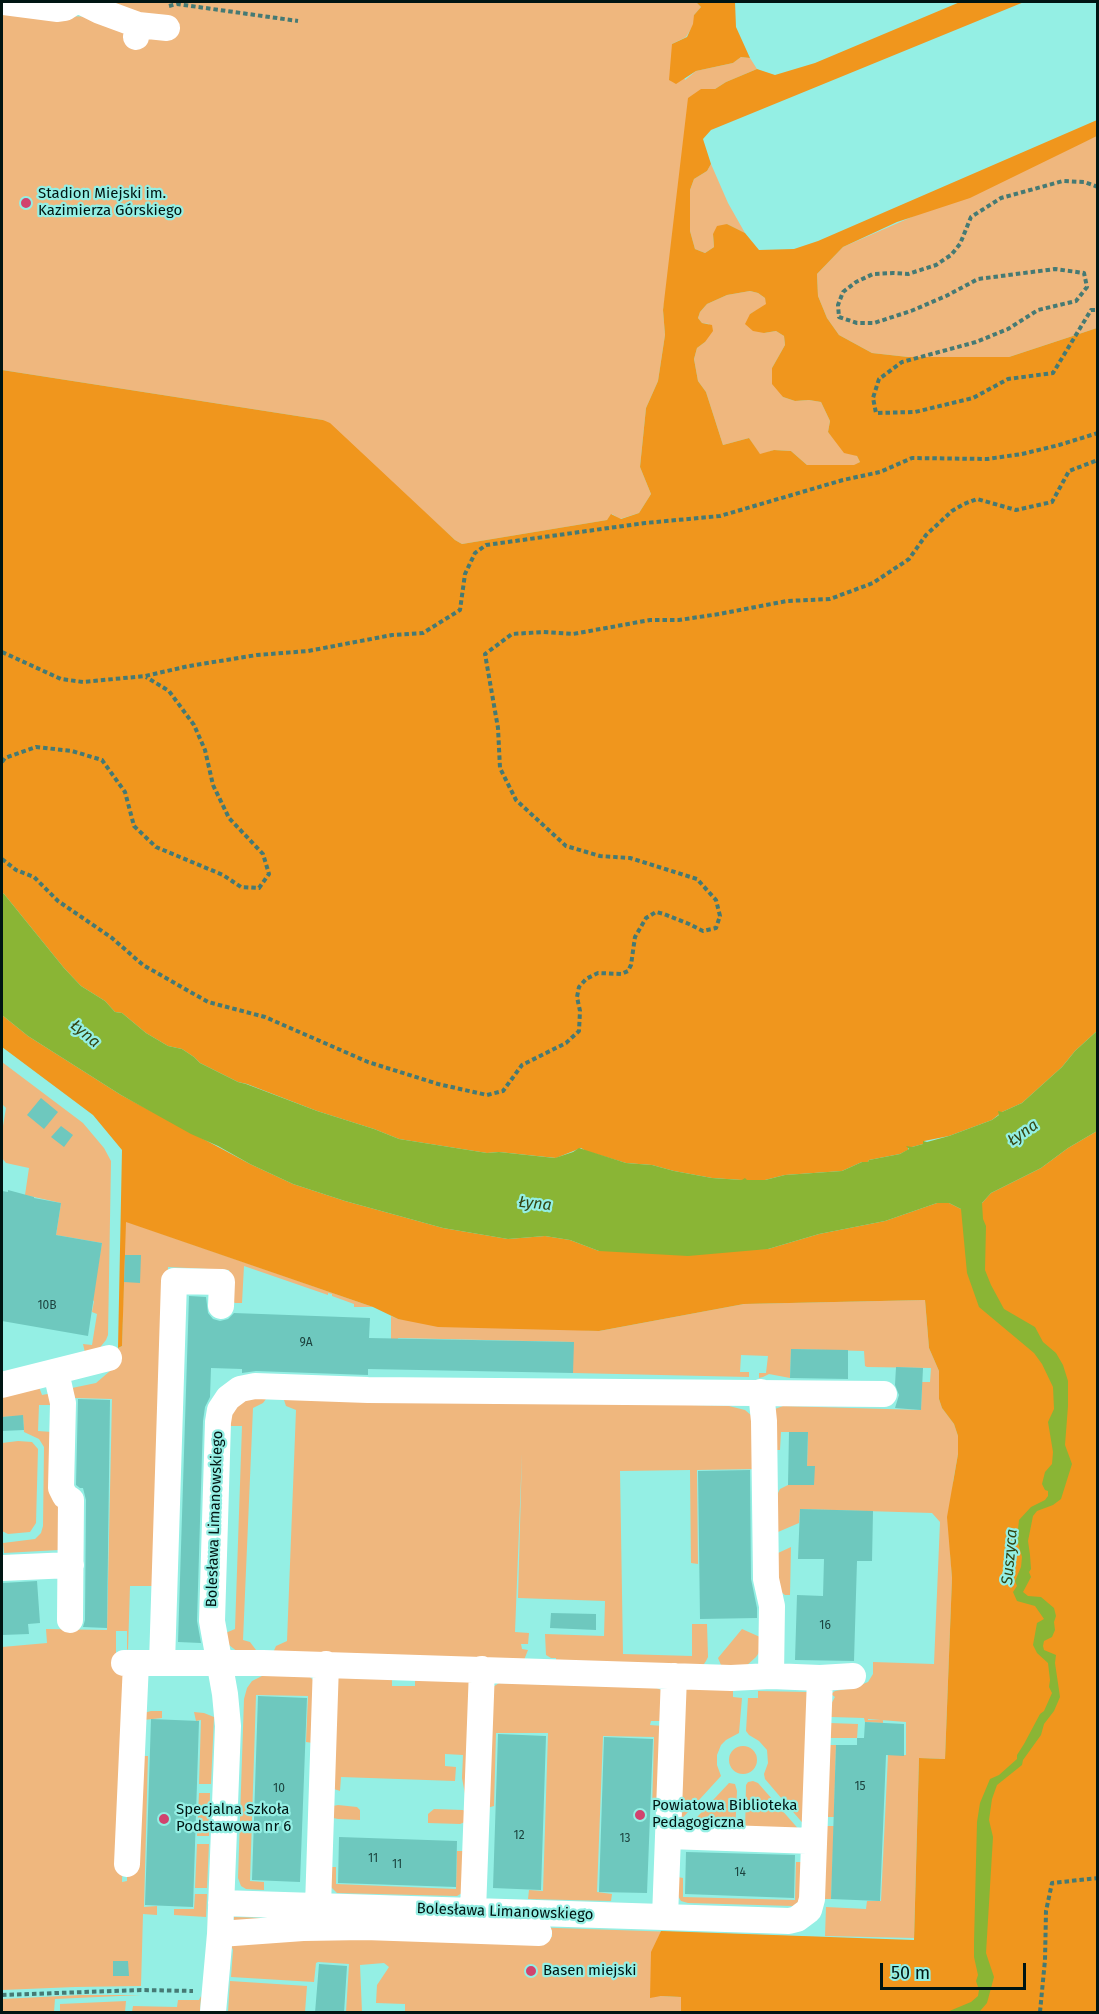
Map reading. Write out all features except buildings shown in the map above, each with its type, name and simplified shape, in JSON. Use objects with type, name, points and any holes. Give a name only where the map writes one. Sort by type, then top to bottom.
[{"type":"street","points":[[4,2],[58,9],[65,8],[74,2]]},
{"type":"street","points":[[82,2],[137,31],[166,18]]},
{"type":"street","points":[[162,1663],[174,1281],[222,1282],[221,1306]]},
{"type":"street","points":[[2,1385],[109,1358]]},
{"type":"street","points":[[56,1372],[63,1403],[61,1488],[65,1496],[71,1500],[70,1620]]},
{"type":"street","name":"Bolesława Limanowskiego","points":[[214,2002],[220,1934],[228,1726],[225,1694],[212,1621],[218,1422],[220,1410],[228,1398],[240,1389],[255,1386],[368,1390],[761,1392]]},
{"type":"street","points":[[771,1676],[772,1606],[766,1579],[764,1421],[761,1392],[884,1394]]},
{"type":"street","points":[[2,1568],[71,1564]]},
{"type":"street","points":[[128,1864],[130,1663],[326,1664],[731,1678],[853,1676]]},
{"type":"street","points":[[318,1906],[326,1664]]},
{"type":"street","points":[[473,1911],[482,1669]]},
{"type":"street","points":[[665,1917],[674,1676]]},
{"type":"street","points":[[668,1836],[814,1840],[820,1678]]},
{"type":"street","name":"Bolesława Limanowskiego","points":[[221,1903],[789,1921],[804,1915],[812,1904],[814,1840]]},
{"type":"street","points":[[220,1934],[303,1928],[365,1927],[539,1933]]},
{"type":"path","points":[[166,18],[177,4],[298,21]]},
{"type":"path","points":[[1098,187],[1084,182],[1063,181],[1001,198],[971,217],[960,244],[951,255],[936,265],[908,274],[873,274],[856,282],[843,292],[838,305],[839,317],[857,323],[874,323],[946,296],[978,279],[1055,269],[1084,273],[1087,287],[1076,302],[1038,310],[1008,329],[976,342],[902,362],[879,379],[873,398],[876,413],[915,412],[973,398],[1008,379],[1053,373],[1091,310],[1098,310]]},
{"type":"path","points":[[2,652],[61,679],[83,682],[145,676],[257,655],[308,651],[392,634],[423,633],[460,610],[465,574],[475,553],[486,545],[645,523],[720,516],[843,480],[880,472],[912,458],[987,459],[1022,454],[1098,433]]},
{"type":"path","points":[[2,859],[16,870],[34,877],[58,901],[112,938],[143,965],[208,1002],[266,1017],[368,1062],[438,1084],[487,1095],[503,1091],[522,1065],[559,1047],[579,1031],[580,1011],[577,998],[579,987],[586,979],[597,973],[621,974],[628,971],[635,937],[646,918],[656,912],[703,931],[716,928],[720,916],[716,900],[696,879],[630,858],[600,856],[566,846],[516,800],[500,768],[498,728],[485,654],[512,634],[543,632],[573,634],[650,620],[679,620],[719,614],[787,601],[830,599],[873,583],[909,559],[926,535],[963,504],[977,499],[1016,510],[1052,502],[1070,471],[1098,460]]},
{"type":"path","points":[[2,762],[6,758],[36,747],[72,751],[102,760],[124,792],[134,826],[156,847],[223,875],[241,887],[260,888],[269,874],[263,854],[229,818],[213,785],[205,750],[194,725],[169,691],[145,676]]},
{"type":"path","points":[[1040,2013],[1045,1960],[1046,1911],[1052,1883],[1098,1878]]},
{"type":"path","points":[[2,1995],[141,1990],[214,2002]]},
{"type":"shaded area","points":[[102,2],[696,2],[701,7],[694,15],[694,24],[686,37],[672,44],[685,80],[696,71],[733,63],[741,57],[750,58],[757,69],[715,89],[701,89],[663,310],[665,335],[658,381],[646,408],[640,467],[651,494],[639,513],[620,519],[612,514],[607,520],[462,544],[323,420],[2,370],[2,7],[58,16],[105,17]]},
{"type":"shaded area","points":[[696,2],[735,2],[736,27],[750,58],[741,57],[733,63],[696,71],[676,84],[669,80],[672,44],[687,37],[694,15],[701,7]]},
{"type":"shaded area","points":[[960,2],[1024,2],[711,130],[703,139],[711,164],[707,171],[694,179],[690,190],[690,231],[695,249],[705,253],[714,247],[713,234],[717,226],[727,224],[745,233],[759,250],[794,249],[818,241],[1097,120],[1097,136],[970,198],[897,222],[843,247],[817,274],[818,296],[827,318],[839,335],[872,353],[908,357],[1009,357],[1097,328],[1097,1031],[1022,1103],[1002,1112],[992,1120],[949,1136],[924,1141],[923,1144],[908,1147],[908,1150],[900,1154],[862,1162],[842,1171],[785,1175],[765,1180],[742,1180],[712,1178],[652,1165],[626,1163],[581,1148],[556,1158],[499,1152],[487,1153],[399,1139],[238,1082],[200,1063],[182,1049],[168,1046],[146,1033],[122,1013],[115,1012],[105,1001],[81,986],[2,893],[2,370],[323,420],[330,423],[462,544],[607,520],[611,514],[621,519],[639,513],[651,494],[640,467],[646,408],[658,381],[665,335],[663,310],[688,98],[701,89],[715,89],[757,69],[775,75],[815,63]],"holes":[[[750,291],[765,298],[766,304],[750,314],[745,324],[753,331],[764,333],[776,331],[784,336],[785,345],[772,368],[772,384],[783,397],[795,401],[821,402],[830,421],[828,432],[844,453],[857,456],[860,462],[854,465],[807,465],[791,451],[774,450],[760,454],[749,438],[723,445],[706,392],[698,381],[694,359],[697,348],[713,331],[712,325],[702,323],[698,318],[707,304],[727,295]]]},
{"type":"shaded area","points":[[1097,136],[1097,328],[1009,357],[908,357],[872,353],[839,335],[827,318],[818,296],[817,274],[843,247]]},
{"type":"shaded area","points":[[711,164],[728,203],[745,233],[727,224],[713,234],[714,247],[705,253],[695,249],[690,231],[690,190],[694,179],[707,171]]},
{"type":"shaded area","points":[[750,291],[765,298],[767,305],[750,314],[764,333],[776,331],[784,336],[785,345],[772,368],[783,397],[795,401],[821,402],[830,421],[828,432],[842,448],[857,456],[860,462],[855,465],[807,465],[791,451],[774,450],[760,455],[749,438],[723,445],[706,392],[698,381],[694,359],[697,348],[705,342],[709,324],[702,323],[698,318],[707,304],[727,295]]},
{"type":"shaded area","points":[[2,1015],[28,1036],[121,1095],[250,1164],[293,1184],[443,1228],[508,1239],[545,1236],[570,1240],[599,1251],[768,1249],[819,1234],[885,1221],[937,1203],[949,1203],[961,1209],[982,1203],[991,1193],[1041,1168],[1068,1148],[1097,1131],[1097,2012],[681,2012],[681,1997],[650,1998],[651,1952],[661,1931],[914,1940],[919,1758],[945,1759],[952,1578],[947,1517],[958,1454],[958,1436],[954,1424],[942,1408],[939,1399],[939,1371],[929,1348],[925,1300],[744,1304],[599,1331],[438,1327],[398,1319],[373,1307],[126,1222],[122,1346],[118,1348],[122,1150],[93,1115],[2,1047]]},
{"type":"shaded area","points":[[2,1062],[83,1123],[104,1148],[111,1161],[108,1335],[98,1350],[86,1357],[83,1344],[92,1345],[97,1314],[92,1312],[94,1301],[92,1300],[102,1243],[56,1235],[61,1203],[25,1195],[29,1168],[6,1163],[2,1158],[2,1132],[6,1108],[2,1104]]},
{"type":"shaded area","points":[[125,1221],[373,1307],[354,1307],[354,1304],[332,1296],[332,1294],[328,1293],[328,1295],[244,1266],[242,1303],[235,1303],[228,1298],[229,1270],[168,1267],[157,1586],[130,1586],[128,1650],[127,1631],[116,1631],[116,1670],[125,1673],[129,1681],[122,1882],[127,1881],[127,1870],[133,1869],[138,1723],[144,1713],[162,1711],[162,1718],[143,1720],[142,1756],[148,1756],[144,1907],[157,1906],[157,1915],[143,1914],[141,1986],[2,1990],[2,1647],[47,1643],[46,1629],[107,1630],[112,1399],[75,1398],[72,1388],[96,1383],[117,1365],[118,1348],[122,1346]]},
{"type":"shaded area","points":[[925,1300],[929,1348],[939,1371],[939,1399],[942,1408],[954,1424],[958,1436],[950,1550],[952,1578],[945,1759],[919,1758],[914,1938],[825,1936],[826,1907],[866,1909],[867,1901],[881,1901],[888,1755],[906,1755],[906,1722],[883,1720],[883,1723],[865,1722],[864,1718],[831,1717],[831,1704],[835,1697],[831,1694],[868,1682],[873,1674],[873,1662],[934,1664],[940,1522],[932,1513],[800,1509],[799,1523],[778,1532],[778,1493],[780,1489],[788,1485],[814,1485],[814,1467],[807,1466],[808,1432],[781,1432],[780,1450],[772,1450],[775,1409],[783,1406],[921,1410],[922,1382],[930,1382],[931,1368],[867,1367],[864,1351],[791,1349],[790,1378],[769,1374],[759,1378],[759,1373],[766,1373],[768,1356],[741,1355],[740,1372],[749,1372],[749,1377],[573,1373],[573,1342],[398,1338],[397,1369],[392,1369],[391,1316],[398,1319],[599,1331],[744,1304]]},
{"type":"shaded area","points":[[39,1387],[42,1395],[53,1393],[51,1405],[39,1405],[38,1431],[52,1432],[60,1501],[59,1550],[4,1553],[3,1543],[35,1539],[41,1533],[44,1447],[39,1439],[24,1432],[23,1416],[2,1417],[2,1396]]},
{"type":"shaded area","points":[[282,1394],[729,1406],[745,1410],[752,1416],[758,1469],[697,1470],[698,1564],[691,1563],[690,1470],[620,1471],[623,1654],[692,1656],[692,1624],[707,1624],[708,1657],[706,1661],[702,1667],[556,1665],[556,1658],[546,1655],[545,1634],[604,1636],[605,1601],[518,1598],[522,1453],[515,1632],[529,1633],[528,1644],[521,1644],[522,1649],[528,1650],[524,1660],[272,1655],[276,1646],[287,1641],[296,1410],[286,1406]]},
{"type":"shaded area","points":[[245,1398],[266,1399],[253,1408],[243,1640],[250,1642],[256,1650],[238,1652],[229,1645],[223,1634],[235,1629],[242,1426],[226,1426],[229,1415]]},
{"type":"shaded area","points":[[32,1442],[38,1449],[36,1523],[30,1532],[8,1534],[2,1531],[2,1443]]},
{"type":"shaded area","points":[[791,1547],[790,1595],[785,1595],[777,1589],[778,1553]]},
{"type":"shaded area","points":[[742,1629],[760,1637],[760,1651],[745,1667],[721,1665],[718,1658]]},
{"type":"shaded area","points":[[264,1675],[310,1677],[314,1681],[313,1743],[306,1742],[308,1696],[256,1695],[250,1881],[264,1882],[264,1890],[246,1889],[241,1886],[238,1878],[244,1699],[252,1681]]},
{"type":"shaded area","points":[[335,1676],[392,1678],[392,1686],[415,1686],[415,1680],[471,1681],[467,1792],[465,1794],[462,1778],[463,1755],[445,1754],[445,1766],[456,1767],[455,1781],[341,1777],[340,1791],[334,1789]]},
{"type":"shaded area","points":[[499,1683],[657,1688],[661,1690],[663,1721],[651,1721],[650,1725],[663,1726],[659,1812],[652,1812],[654,1737],[603,1736],[597,1892],[612,1894],[611,1901],[528,1899],[529,1890],[543,1891],[548,1733],[496,1733],[494,1806],[487,1808],[493,1687]]},
{"type":"shaded area","points":[[682,1688],[733,1690],[733,1697],[742,1698],[739,1733],[721,1745],[717,1755],[717,1765],[721,1776],[677,1824]]},
{"type":"shaded area","points":[[758,1691],[807,1692],[806,1827],[765,1779],[764,1774],[768,1763],[767,1750],[746,1731],[748,1698],[758,1698]]},
{"type":"shaded area","points":[[194,1712],[214,1717],[211,1784],[199,1784],[201,1720],[196,1721]]},
{"type":"shaded area","points":[[830,1723],[858,1724],[857,1738],[830,1738]]},
{"type":"shaded area","points":[[830,1745],[836,1745],[834,1817],[827,1817]]},
{"type":"shaded area","points":[[743,1746],[753,1750],[757,1760],[753,1770],[743,1774],[733,1770],[729,1760],[733,1750]]},
{"type":"shaded area","points":[[753,1781],[758,1783],[802,1833],[745,1834],[746,1785]]},
{"type":"shaded area","points":[[729,1783],[735,1784],[737,1791],[735,1833],[684,1831]]},
{"type":"shaded area","points":[[199,1793],[210,1793],[209,1836],[197,1836]]},
{"type":"shaded area","points":[[333,1806],[357,1807],[360,1810],[360,1820],[333,1818]]},
{"type":"shaded area","points":[[434,1809],[463,1810],[467,1813],[465,1822],[460,1824],[428,1823],[428,1814]]},
{"type":"shaded area","points":[[827,1826],[834,1826],[831,1899],[824,1899]]},
{"type":"shaded area","points":[[197,1844],[209,1844],[207,1888],[195,1888]]},
{"type":"shaded area","points":[[457,1851],[466,1851],[462,1893],[457,1896],[337,1893],[330,1886],[329,1867],[336,1867],[336,1884],[456,1889]]},
{"type":"shaded area","points":[[796,1862],[801,1862],[800,1897],[793,1906],[688,1903],[681,1901],[678,1896],[678,1877],[683,1878],[683,1897],[795,1900]]},
{"type":"shaded area","points":[[195,1894],[207,1894],[206,1917],[174,1915],[174,1909],[194,1909]]},
{"type":"shaded area","points":[[234,1917],[822,1937],[974,1957],[799,1954],[654,1998],[682,1997],[681,2012],[405,2012],[405,2004],[376,2003],[377,1985],[389,1967],[384,1963],[360,1965],[362,2012],[346,2012],[349,1964],[316,1963],[314,1982],[231,1977],[233,1950],[230,1943],[234,1940],[552,1937],[552,1930],[454,1925],[234,1924]]},
{"type":"shaded area","points":[[230,1981],[307,1986],[305,2012],[228,2012]]},
{"type":"shaded area","points":[[141,1995],[55,1999],[54,2012],[2,2012],[2,1999]]},
{"type":"shaded area","points":[[201,1996],[200,2012],[132,2012],[133,2006],[177,2007],[178,2000],[199,2000]]},
{"type":"shaded area","points":[[126,2001],[125,2012],[60,2012],[60,2004]]},
{"type":"water","name":"Łyna","points":[[2,893],[81,986],[105,1001],[115,1012],[122,1013],[146,1033],[168,1046],[182,1049],[200,1063],[238,1082],[399,1139],[487,1153],[499,1152],[555,1158],[579,1148],[626,1163],[652,1165],[712,1178],[742,1180],[745,1178],[765,1180],[785,1175],[842,1171],[862,1162],[900,1154],[909,1149],[906,1146],[923,1144],[923,1141],[949,1136],[992,1120],[999,1115],[998,1111],[1002,1112],[1022,1103],[1097,1031],[1097,1131],[1068,1148],[1041,1168],[991,1193],[982,1203],[986,1226],[985,1270],[991,1285],[1004,1309],[1035,1327],[1043,1342],[1056,1353],[1063,1365],[1068,1381],[1065,1445],[1072,1464],[1061,1499],[1037,1511],[1033,1516],[1028,1541],[1031,1577],[1023,1592],[1028,1596],[1041,1597],[1054,1608],[1055,1630],[1052,1637],[1044,1641],[1043,1646],[1044,1650],[1056,1655],[1060,1697],[1054,1711],[1044,1724],[1041,1735],[1023,1760],[1022,1765],[997,1785],[992,1799],[989,1820],[993,1837],[986,1953],[994,1977],[987,2003],[980,2011],[947,2012],[971,2002],[978,1996],[979,1990],[976,1981],[978,1975],[974,1957],[974,1942],[977,1822],[980,1803],[990,1779],[999,1775],[1017,1759],[1017,1755],[1040,1714],[1044,1711],[1052,1693],[1049,1687],[1048,1663],[1037,1653],[1033,1645],[1037,1623],[1044,1619],[1035,1606],[1017,1601],[1013,1592],[1017,1586],[1015,1581],[1021,1567],[1022,1557],[1017,1539],[1019,1520],[1031,1507],[1048,1496],[1048,1491],[1042,1484],[1045,1472],[1052,1464],[1053,1452],[1048,1422],[1054,1409],[1053,1387],[1034,1353],[979,1307],[967,1273],[961,1209],[949,1203],[937,1203],[885,1221],[819,1234],[768,1249],[688,1256],[599,1251],[570,1240],[545,1236],[508,1239],[443,1228],[293,1184],[191,1134],[121,1095],[28,1036],[2,1015]]},
{"type":"place","name":"Stadion Miejski im. Kazimierza Górskiego","points":[[26,203]]},
{"type":"place","name":"Powiatowa Biblioteka Pedagogiczna","points":[[640,1815]]},
{"type":"place","name":"Specjalna Szkoła Podstawowa nr 6","points":[[164,1819]]},
{"type":"place","name":"Basen miejski","points":[[531,1971]]},
{"type":"water label","name":"Suszyca","points":[[1010,1557]]}]
